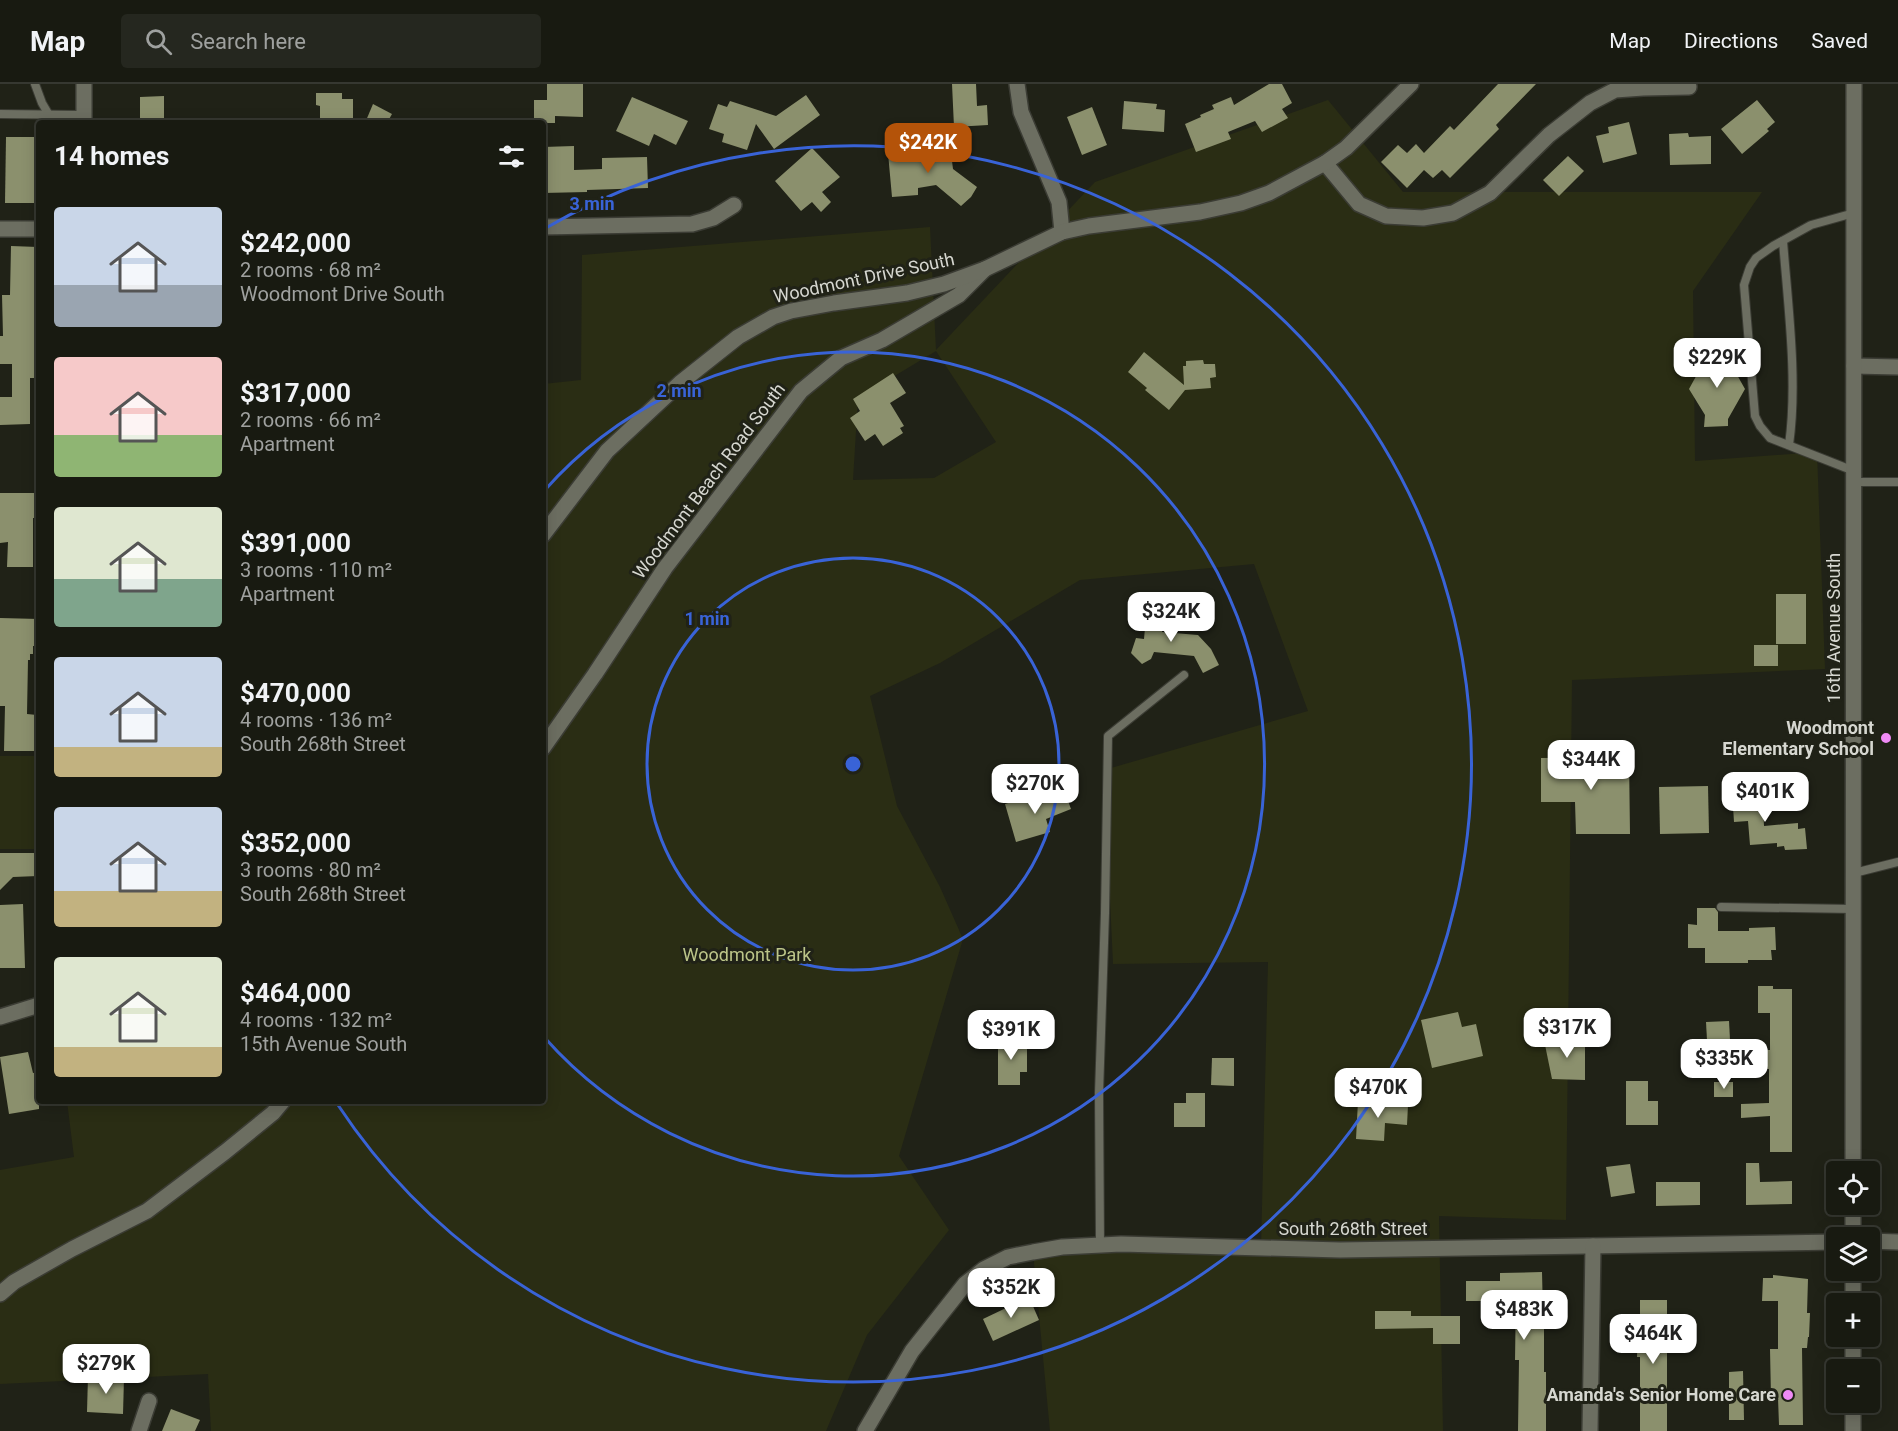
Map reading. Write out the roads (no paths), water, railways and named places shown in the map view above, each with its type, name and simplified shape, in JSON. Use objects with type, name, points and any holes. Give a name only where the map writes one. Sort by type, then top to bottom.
[{"type":"street","points":[[84,84],[84,119]]},
{"type":"street","points":[[1017,84],[1021,112],[1059,202],[1062,232]]},
{"type":"street","name":"Woodmont Drive South","points":[[546,531],[607,450],[680,383],[738,338],[773,317],[791,311],[916,291],[944,284],[985,269],[1062,232],[1089,226],[1200,212],[1241,203],[1269,193],[1325,163],[1346,148],[1411,84]]},
{"type":"street","name":"16th Avenue South","points":[[1853,1161],[1854,84]]},
{"type":"street","points":[[1325,163],[1359,204],[1386,216],[1423,218],[1453,213],[1490,193],[1549,135],[1590,103],[1615,90],[1689,87]]},
{"type":"street","points":[[546,227],[692,224],[713,218],[734,205]]},
{"type":"street","points":[[0,229],[36,229]]},
{"type":"street","name":"Woodmont Beach Road South","points":[[546,744],[665,568],[801,391],[841,358],[882,340],[959,296],[985,269]]},
{"type":"street","points":[[1854,366],[1898,366]]},
{"type":"street","points":[[0,1017],[36,1006]]},
{"type":"street","points":[[0,1294],[14,1282],[147,1211],[225,1152],[273,1113],[280,1104]]},
{"type":"street","points":[[1880,1241],[1898,1242]]},
{"type":"street","name":"South 268th Street","points":[[865,1431],[912,1351],[965,1284],[984,1269],[1008,1257],[1062,1247],[1121,1244],[1340,1250],[1826,1242]]},
{"type":"street","points":[[1590,1431],[1593,1246]]},
{"type":"street","points":[[139,1431],[149,1401]]},
{"type":"street","points":[[1853,1413],[1853,1431]]},
{"type":"lane","points":[[35,84],[42,104],[49,115]]},
{"type":"lane","points":[[0,114],[49,115],[84,119]]},
{"type":"lane","points":[[1854,213],[1811,225],[1756,258],[1744,285],[1755,416],[1770,438],[1854,476],[1898,482]]},
{"type":"lane","points":[[1783,241],[1791,351],[1792,424],[1789,445]]},
{"type":"lane","points":[[1100,1246],[1099,1093],[1106,901],[1108,736],[1184,675]]},
{"type":"lane","points":[[1854,873],[1898,862]]},
{"type":"lane","points":[[1721,907],[1854,909]]},
{"type":"place","name":"Woodmont Elementary School","points":[[1886,738]]},
{"type":"place","name":"Amanda's Senior Home Care","points":[[1788,1395]]},
{"type":"park label","name":"Woodmont Park","points":[[747,955]]}]
